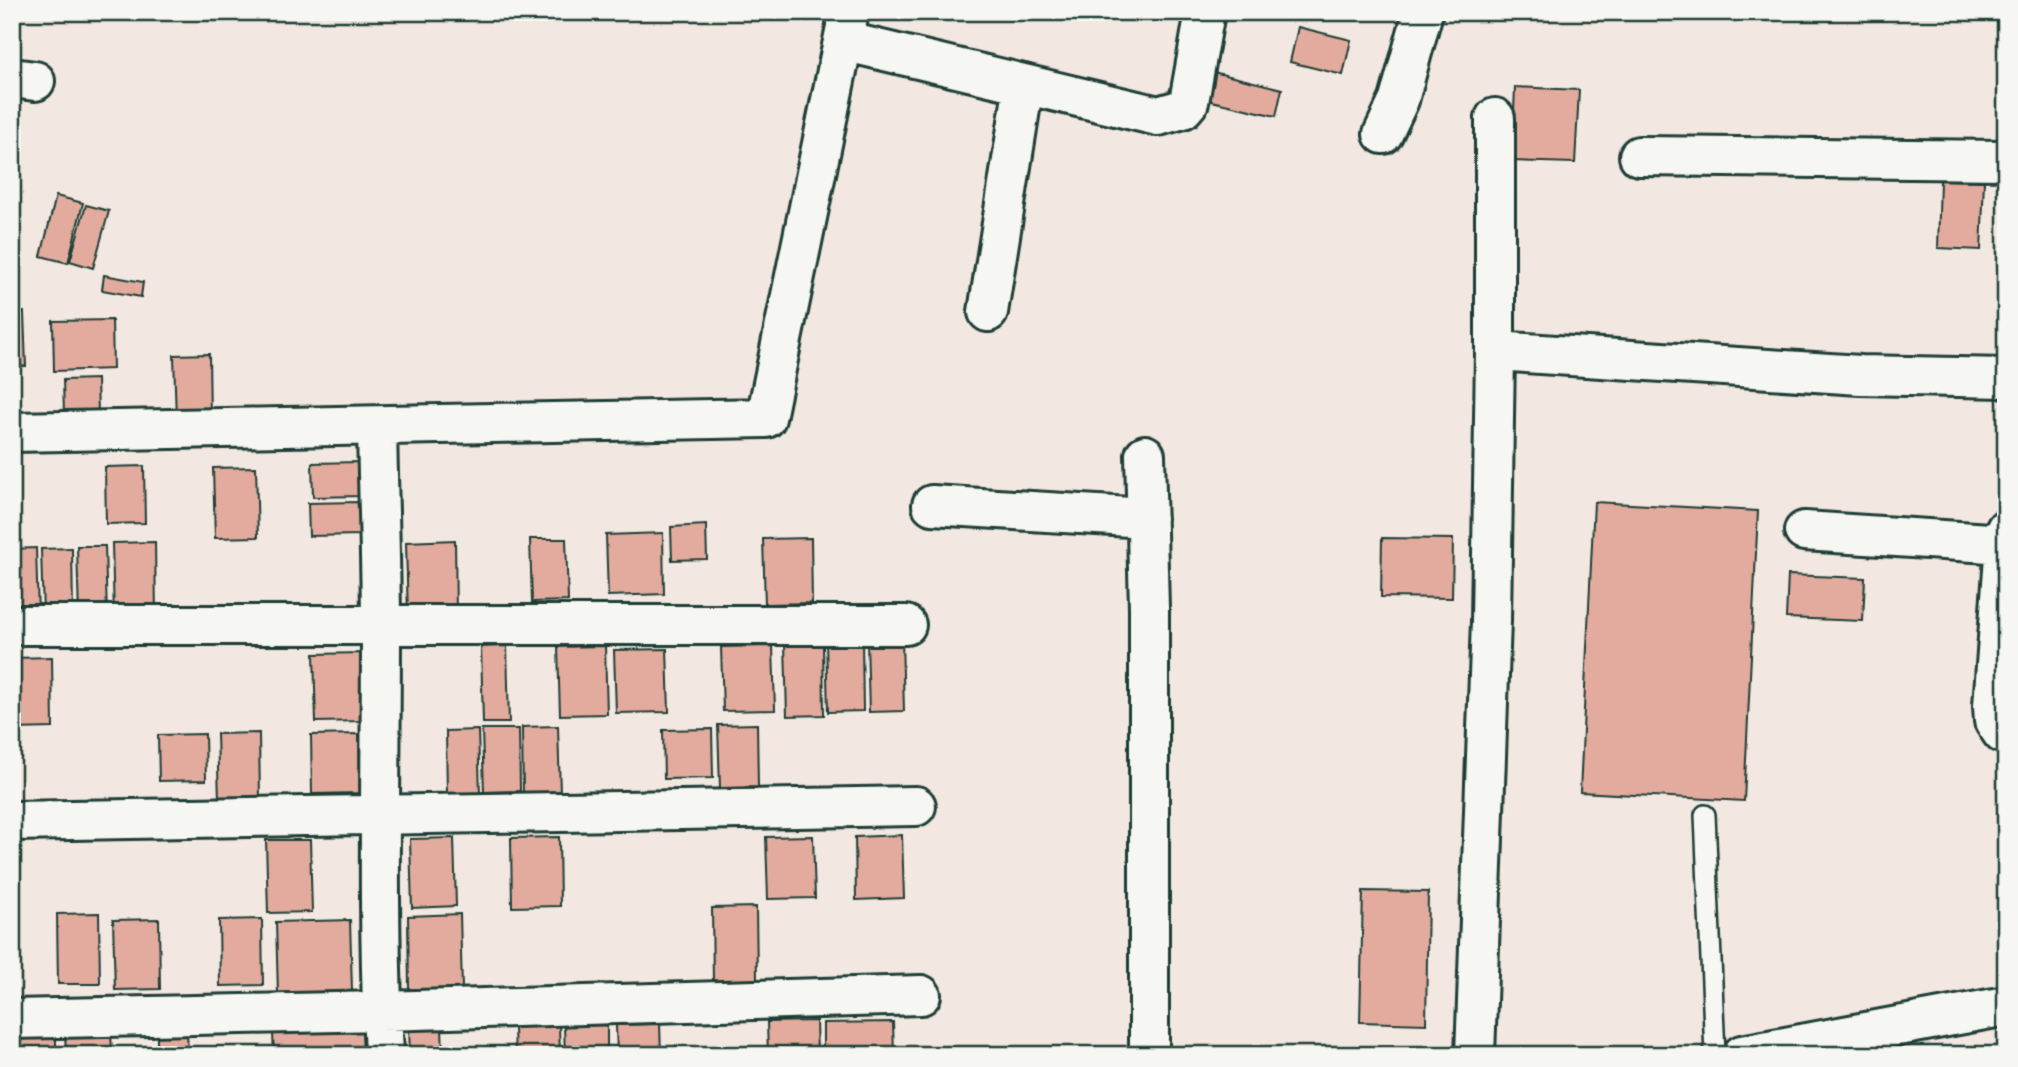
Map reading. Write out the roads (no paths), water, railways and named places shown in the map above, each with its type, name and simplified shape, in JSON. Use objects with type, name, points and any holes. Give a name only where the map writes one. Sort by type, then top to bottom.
[{"type":"street","points":[[12,432],[766,418],[846,27],[1024,84],[1158,116],[1183,109],[1189,102],[1205,12]]},
{"type":"street","points":[[1383,134],[1399,100],[1423,12]]},
{"type":"street","points":[[989,312],[1024,84]]},
{"type":"street","points":[[1475,1055],[1491,621],[1495,118]]},
{"type":"street","points":[[1639,156],[2006,160]]},
{"type":"street","points":[[1495,351],[1860,375],[2006,378]]},
{"type":"street","points":[[377,426],[384,1055]]},
{"type":"street","points":[[1145,455],[1149,608],[1149,1055]]},
{"type":"street","points":[[932,505],[1147,518]]},
{"type":"street","points":[[2006,529],[1993,706],[1994,721],[2002,733],[2006,734]]},
{"type":"street","points":[[1804,531],[2005,544]]},
{"type":"street","points":[[12,625],[906,625]]},
{"type":"street","points":[[12,821],[916,806]]},
{"type":"street","points":[[12,1018],[382,1011],[921,995]]},
{"type":"street","points":[[1742,1055],[1866,1044],[2006,1006]]},
{"type":"lane","points":[[1705,815],[1715,1055]]}]
